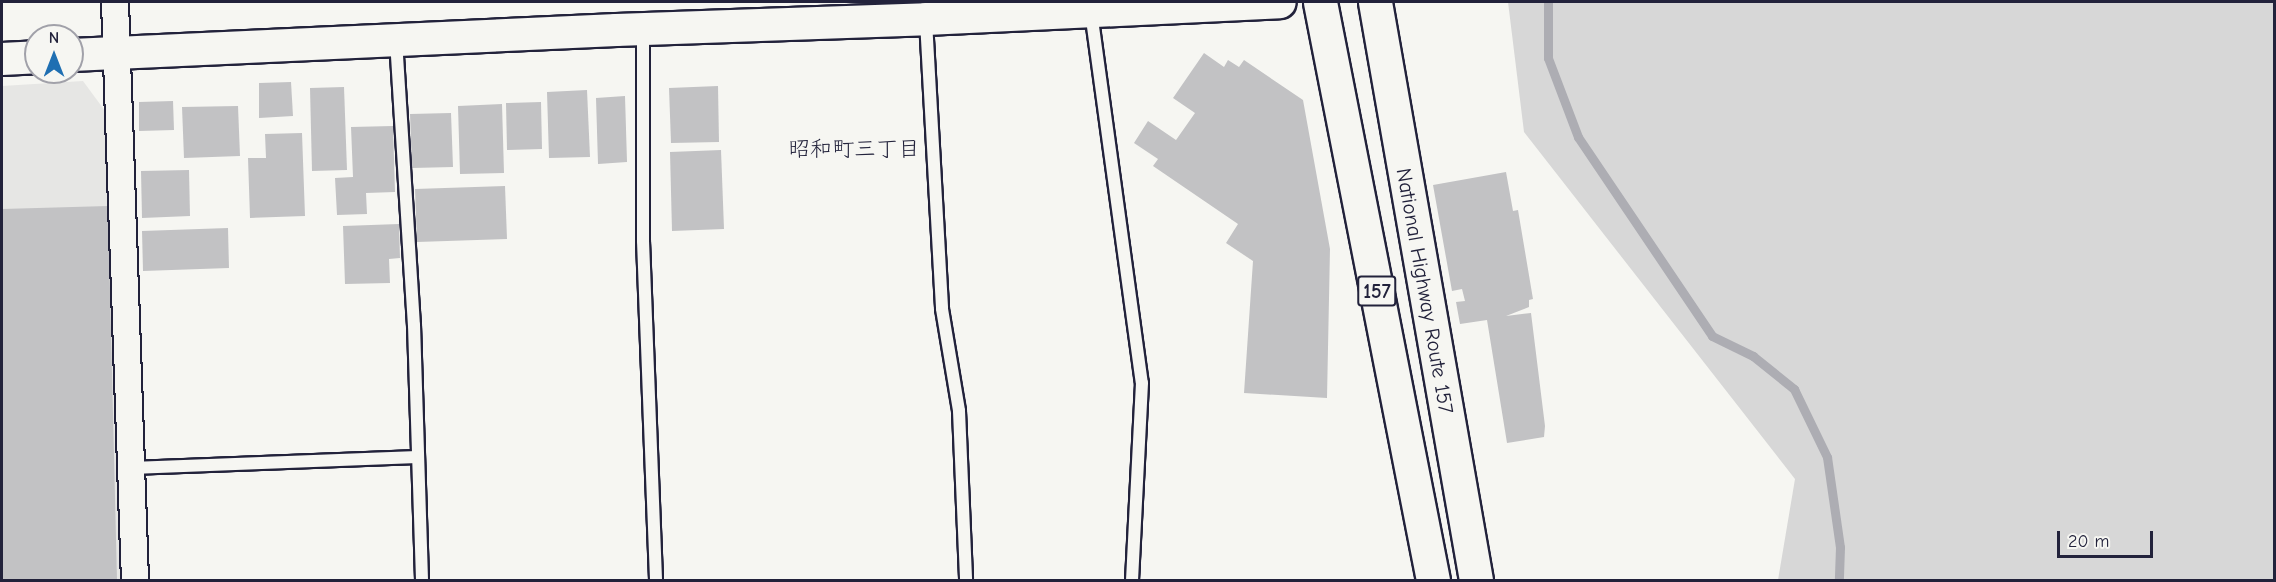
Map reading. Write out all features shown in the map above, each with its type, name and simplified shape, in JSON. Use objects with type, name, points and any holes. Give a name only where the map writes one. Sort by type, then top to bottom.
[{"type":"highway","name":"157","points":[[1320,2],[1433,580]]},
{"type":"highway","name":"National Highway Route 157","points":[[1375,2],[1476,580]]},
{"type":"street","points":[[115,2],[135,580]]},
{"type":"street","points":[[84,54],[926,19],[1091,11],[1122,5],[1280,2]]},
{"type":"street","points":[[2,59],[24,58]]},
{"type":"lane","points":[[1091,11],[1142,383],[1132,580]]},
{"type":"lane","points":[[926,19],[942,309],[959,411],[966,580]]},
{"type":"lane","points":[[644,29],[644,241],[656,580]]},
{"type":"lane","points":[[396,40],[414,325],[422,580]]},
{"type":"lane","points":[[131,468],[418,457]]},
{"type":"shaded area","points":[[1508,2],[2274,2],[2274,580],[1778,580],[1795,479],[1524,132]]},
{"type":"shaded area","points":[[84,82],[108,115],[124,580],[2,580],[2,86]]},
{"type":"building","points":[[1204,53],[1224,67],[1228,60],[1239,67],[1244,60],[1303,100],[1330,249],[1327,398],[1244,393],[1253,261],[1226,243],[1238,224],[1153,166],[1158,159],[1134,143],[1148,121],[1176,140],[1195,113],[1173,98]]},
{"type":"building","points":[[291,82],[293,116],[259,118],[259,83]]},
{"type":"building","points":[[718,86],[719,142],[671,143],[669,88]]},
{"type":"building","points":[[344,87],[347,170],[312,171],[310,88]]},
{"type":"building","points":[[587,90],[590,157],[549,158],[547,92]]},
{"type":"building","points":[[625,96],[627,162],[598,164],[596,98]]},
{"type":"building","points":[[173,101],[174,130],[139,131],[139,102]]},
{"type":"building","points":[[541,102],[542,149],[507,150],[506,103]]},
{"type":"building","points":[[502,104],[504,173],[460,174],[458,106]]},
{"type":"building","points":[[238,106],[240,156],[184,158],[182,107]]},
{"type":"building","points":[[451,113],[453,167],[412,168],[410,114]]},
{"type":"building","points":[[393,126],[395,192],[366,193],[367,214],[337,215],[335,178],[353,177],[351,127]]},
{"type":"building","points":[[302,133],[305,216],[250,218],[248,158],[266,158],[265,134]]},
{"type":"building","points":[[721,150],[724,229],[672,231],[670,152]]},
{"type":"building","points":[[189,170],[190,216],[142,218],[141,171]]},
{"type":"building","points":[[1506,172],[1513,211],[1518,210],[1533,299],[1529,300],[1529,307],[1506,316],[1531,313],[1545,426],[1544,437],[1507,443],[1487,320],[1460,324],[1456,302],[1465,301],[1462,289],[1452,291],[1433,185]]},
{"type":"building","points":[[505,186],[507,239],[417,242],[415,189]]},
{"type":"building","points":[[108,206],[117,580],[2,580],[2,209]]},
{"type":"building","points":[[399,224],[400,258],[389,259],[390,283],[345,284],[343,226]]},
{"type":"building","points":[[228,228],[229,268],[143,271],[142,231]]},
{"type":"waterway","points":[[1548,2],[1548,58],[1578,137],[1712,336],[1753,356],[1794,389],[1827,457],[1840,547],[1839,580]]},
{"type":"district","name":"昭和町三丁目","points":[[854,150]]}]
